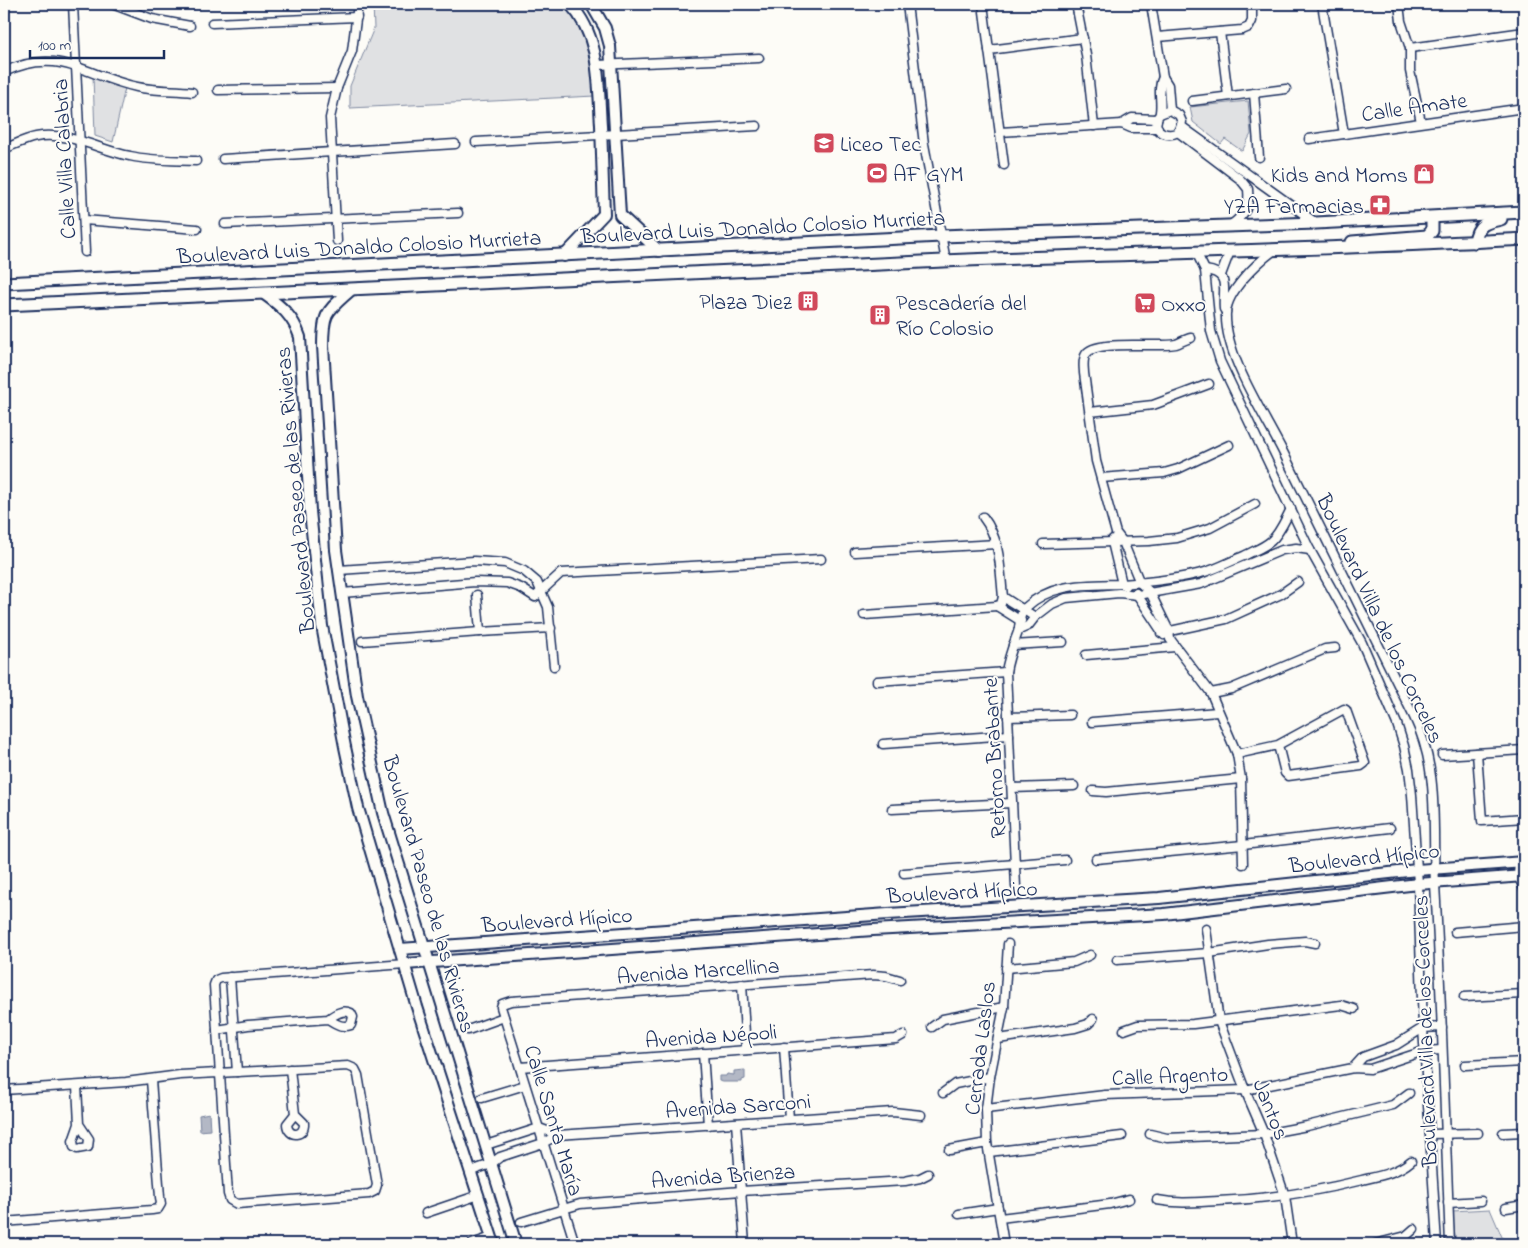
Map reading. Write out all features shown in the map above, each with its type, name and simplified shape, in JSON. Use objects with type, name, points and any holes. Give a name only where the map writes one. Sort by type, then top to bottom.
[{"type":"main road","name":"Boulevard Luis Donaldo Colosio Murrieta","points":[[4,305],[352,289],[450,272],[564,256],[941,236],[1316,223],[1524,213]]},
{"type":"main road","points":[[1475,242],[1481,224],[1517,217],[1524,213]]},
{"type":"main road","points":[[1324,249],[1367,239],[1427,236],[1432,231],[1432,218]]},
{"type":"main road","name":"Boulevard Luis Donaldo Colosio Murrieta","points":[[4,283],[946,261],[1324,249],[1524,239]]},
{"type":"street","name":"Calle Villa Calabria","points":[[73,4],[85,252]]},
{"type":"street","points":[[112,4],[152,19],[190,26]]},
{"type":"street","points":[[337,241],[330,118],[337,88],[352,51],[358,4]]},
{"type":"street","points":[[570,4],[582,20],[590,36],[597,66],[604,214]]},
{"type":"street","points":[[591,4],[605,28],[610,46],[620,215]]},
{"type":"street","points":[[907,4],[924,144],[946,261]]},
{"type":"street","points":[[983,4],[1004,165]]},
{"type":"street","points":[[1076,4],[1083,38],[1094,126]]},
{"type":"street","points":[[1151,4],[1163,77],[1168,85],[1170,110]]},
{"type":"street","points":[[1157,38],[1220,32],[1249,27],[1252,21],[1252,4]]},
{"type":"street","points":[[1322,4],[1344,134]]},
{"type":"street","points":[[1399,4],[1401,20],[1410,48],[1410,71],[1421,122]]},
{"type":"street","points":[[212,23],[357,17]]},
{"type":"street","points":[[1220,32],[1228,96]]},
{"type":"street","points":[[1410,48],[1524,32]]},
{"type":"street","points":[[989,50],[1083,38]]},
{"type":"street","points":[[597,66],[760,58]]},
{"type":"street","points":[[4,72],[31,62],[47,61],[76,66],[138,87],[192,92]]},
{"type":"street","points":[[1163,77],[1159,86],[1158,128],[1163,134],[1167,135],[1180,129],[1182,122],[1179,115],[1170,110]]},
{"type":"street","points":[[218,90],[337,88]]},
{"type":"street","points":[[1192,101],[1286,89]]},
{"type":"street","points":[[1254,93],[1259,157]]},
{"type":"street","name":"Calle Amate","points":[[1309,140],[1524,108]]},
{"type":"street","points":[[1000,132],[1122,124],[1132,118],[1158,116],[1170,110]]},
{"type":"street","points":[[1122,124],[1131,128],[1158,128]]},
{"type":"street","points":[[476,142],[757,126]]},
{"type":"street","points":[[1180,129],[1316,223]]},
{"type":"street","points":[[1180,129],[1240,179],[1248,189],[1248,206],[1244,214],[1231,225]]},
{"type":"street","points":[[4,150],[36,137],[49,136],[71,139],[137,157],[196,161]]},
{"type":"street","points":[[223,160],[331,151],[455,144]]},
{"type":"street","points":[[603,180],[617,179]]},
{"type":"street","points":[[225,224],[458,213]]},
{"type":"street","points":[[564,256],[604,214],[613,213],[620,215],[659,251]]},
{"type":"street","points":[[84,220],[197,229]]},
{"type":"street","points":[[1226,312],[1240,284],[1261,260],[1274,250]]},
{"type":"street","points":[[1205,270],[1214,271],[1221,276],[1230,251]]},
{"type":"street","name":"Boulevard Villa de los Corceles","points":[[1196,252],[1205,270],[1213,341],[1220,361],[1310,550],[1362,643],[1397,724],[1404,746],[1412,795],[1418,884],[1422,1028],[1437,1244]]},
{"type":"street","name":"Boulevard Villa de los Corceles","points":[[1221,276],[1225,288],[1224,309],[1226,312],[1228,337],[1239,366],[1424,736],[1434,793],[1434,869],[1450,1244]]},
{"type":"street","name":"Boulevard Paseo de las Rivieras","points":[[352,289],[327,313],[323,326],[339,570],[357,696],[383,814],[427,962],[516,1244]]},
{"type":"street","name":"Boulevard Paseo de las Rivieras","points":[[264,294],[281,306],[290,316],[296,324],[300,336],[310,511],[322,626],[358,808],[439,1077],[493,1241]]},
{"type":"street","points":[[1213,341],[1228,337]]},
{"type":"street","points":[[1169,637],[1150,592],[1140,583],[1123,542],[1116,533],[1093,446],[1084,360],[1086,354],[1091,349],[1111,346],[1176,344],[1191,338]]},
{"type":"street","points":[[1090,412],[1153,405],[1209,384]]},
{"type":"street","points":[[1101,478],[1164,473],[1178,469],[1229,445]]},
{"type":"street","points":[[1284,494],[1300,488]]},
{"type":"street","points":[[1043,544],[1149,541],[1177,538],[1210,528],[1255,504]]},
{"type":"street","points":[[1018,619],[1024,609],[1039,597],[1065,587],[1140,583],[1206,572],[1264,546],[1278,532],[1291,509]]},
{"type":"street","points":[[864,615],[997,606],[1001,604],[1003,597],[997,544],[989,525],[983,517]]},
{"type":"street","points":[[1116,533],[1112,542],[1122,584],[1138,595],[1211,693],[1237,754],[1240,779],[1243,864]]},
{"type":"street","points":[[855,552],[997,544]]},
{"type":"street","points":[[1019,630],[1028,626],[1035,617],[1052,604],[1066,598],[1119,593],[1138,595],[1194,585],[1214,580],[1289,548],[1310,550]]},
{"type":"street","points":[[342,593],[475,582],[507,583],[521,588],[535,597],[561,573],[820,559]]},
{"type":"street","points":[[339,570],[474,561],[505,563],[524,571],[537,582],[548,607],[554,666]]},
{"type":"street","points":[[1086,655],[1169,637],[1226,619],[1281,594],[1298,582]]},
{"type":"street","points":[[477,595],[480,632]]},
{"type":"street","points":[[1003,597],[1035,617]]},
{"type":"street","points":[[997,606],[1028,626]]},
{"type":"street","name":"Retorno Brabante","points":[[1016,887],[1006,672],[1019,630],[1018,619]]},
{"type":"street","points":[[362,642],[551,628]]},
{"type":"street","points":[[1362,643],[1375,637]]},
{"type":"street","points":[[1013,645],[1063,642]]},
{"type":"street","points":[[1211,693],[1231,689],[1325,649],[1335,648]]},
{"type":"street","points":[[877,681],[1006,672]]},
{"type":"street","points":[[1237,754],[1278,745],[1344,709],[1346,710],[1365,763],[1361,766],[1288,776],[1285,773],[1278,745]]},
{"type":"street","points":[[1092,722],[1218,712]]},
{"type":"street","points":[[1008,717],[1070,715]]},
{"type":"street","points":[[883,744],[1009,736]]},
{"type":"street","points":[[1442,755],[1524,750]]},
{"type":"street","points":[[1477,753],[1482,821],[1524,818]]},
{"type":"street","points":[[1093,791],[1106,792],[1240,779]]},
{"type":"street","points":[[1012,788],[1074,786]]},
{"type":"street","points":[[892,809],[1012,803]]},
{"type":"street","points":[[1096,859],[1390,828]]},
{"type":"street","points":[[904,873],[1065,860]]},
{"type":"street","points":[[1521,862],[1521,876],[1524,888]]},
{"type":"street","name":"Boulevard Hípico","points":[[400,949],[888,914],[1159,898],[1417,870],[1521,862]]},
{"type":"street","name":"Boulevard Hípico","points":[[405,964],[1028,921],[1164,914],[1418,884],[1521,876]]},
{"type":"street","points":[[1027,906],[1028,921]]},
{"type":"street","points":[[1455,932],[1524,926]]},
{"type":"street","name":"Jantos","points":[[1206,929],[1219,1021],[1264,1134],[1285,1196],[1292,1244]]},
{"type":"street","points":[[1117,960],[1209,954],[1268,944],[1305,941],[1315,943]]},
{"type":"street","name":"Cerrada Laslos","points":[[1004,1244],[987,1143],[986,1109],[990,1077],[1004,1006],[1008,944]]},
{"type":"street","points":[[1006,968],[1074,962],[1090,955]]},
{"type":"street","points":[[4,1090],[151,1080],[180,1075],[220,1073],[348,1066],[355,1069],[358,1075],[377,1185],[375,1191],[369,1194],[237,1204],[230,1200],[228,1194],[220,1073],[214,985],[216,980],[230,977],[405,964]]},
{"type":"street","name":"Avenida Marcellina","points":[[501,1007],[504,1002],[511,1001],[873,975],[900,980]]},
{"type":"street","points":[[230,977],[237,1072]]},
{"type":"street","points":[[742,984],[746,1050]]},
{"type":"street","points":[[1464,997],[1524,994]]},
{"type":"street","points":[[1124,1030],[1138,1025],[1193,1024],[1341,1005],[1354,1009]]},
{"type":"street","points":[[932,1027],[943,1019],[1004,1006]]},
{"type":"street","name":"Calle Santa María","points":[[501,1007],[575,1244]]},
{"type":"street","points":[[468,1030],[504,1017]]},
{"type":"street","points":[[217,1030],[248,1025],[328,1019]]},
{"type":"street","points":[[998,1039],[1075,1028],[1088,1024],[1093,1019]]},
{"type":"street","points":[[1422,1028],[1442,1027]]},
{"type":"street","name":"Calle Argento","points":[[1353,1068],[1363,1057],[1404,1042],[1422,1028]]},
{"type":"street","name":"Avenida Népoli","points":[[520,1067],[896,1039],[903,1035]]},
{"type":"street","points":[[784,1048],[789,1119]]},
{"type":"street","name":"Calle Argento","points":[[986,1109],[1105,1095],[1245,1090],[1353,1068],[1370,1069],[1424,1051],[1442,1050]]},
{"type":"street","points":[[703,1053],[708,1125]]},
{"type":"street","points":[[1465,1065],[1524,1062]]},
{"type":"street","points":[[290,1069],[295,1114]]},
{"type":"street","points":[[943,1093],[955,1084],[990,1077]]},
{"type":"street","points":[[4,1222],[158,1208],[161,1204],[151,1080]]},
{"type":"street","points":[[482,1098],[525,1085]]},
{"type":"street","points":[[77,1086],[79,1124]]},
{"type":"street","points":[[1150,1134],[1167,1138],[1264,1134],[1307,1126],[1394,1105],[1409,1093]]},
{"type":"street","points":[[1428,1102],[1444,1102]]},
{"type":"street","name":"Avenida Sarconi","points":[[539,1128],[558,1135],[893,1112],[921,1115]]},
{"type":"street","points":[[736,1123],[745,1244]]},
{"type":"street","points":[[486,1145],[539,1128]]},
{"type":"street","points":[[1503,1133],[1524,1132]]},
{"type":"street","points":[[1430,1134],[1478,1133]]},
{"type":"street","name":"Avenida Sarconi","points":[[471,1172],[491,1164],[500,1157],[543,1143],[558,1135]]},
{"type":"street","points":[[989,1152],[1122,1136]]},
{"type":"street","points":[[949,1150],[987,1143]]},
{"type":"street","points":[[1157,1200],[1184,1203],[1237,1201],[1285,1196],[1342,1185],[1396,1171],[1411,1161]]},
{"type":"street","name":"Avenida Brienza","points":[[522,1222],[580,1204],[741,1191],[905,1181],[928,1174]]},
{"type":"street","points":[[426,1212],[479,1195]]},
{"type":"street","points":[[1000,1218],[1110,1204],[1129,1199]]},
{"type":"street","points":[[1448,1204],[1481,1200]]},
{"type":"street","points":[[1506,1208],[1524,1205]]},
{"type":"street","points":[[959,1214],[998,1208]]},
{"type":"street","points":[[1376,1244],[1406,1236],[1414,1229]]},
{"type":"street","points":[[472,1244],[493,1241]]},
{"type":"shaded area","points":[[373,4],[565,4],[580,25],[585,36],[593,70],[595,96],[350,108],[350,86],[374,28]]},
{"type":"shaded area","points":[[93,75],[125,88],[113,142],[95,136]]},
{"type":"shaded area","points":[[1248,101],[1251,134],[1242,151],[1225,139],[1221,144],[1193,122],[1190,107]]},
{"type":"shaded area","points":[[745,1070],[745,1079],[742,1082],[719,1081],[719,1076],[734,1075],[734,1071]]},
{"type":"shaded area","points":[[209,1113],[210,1130],[200,1131],[199,1115]]},
{"type":"shaded area","points":[[1490,1209],[1505,1244],[1456,1244],[1452,1211]]},
{"type":"place","name":"Liceo Tec","points":[[824,143]]},
{"type":"place","name":"AF GYM","points":[[877,173]]},
{"type":"place","name":"Kids and Moms","points":[[1424,174]]},
{"type":"place","name":"YZA Farmacias","points":[[1380,205]]},
{"type":"place","name":"Plaza Diez","points":[[808,301]]},
{"type":"place","name":"Oxxo","points":[[1145,303]]},
{"type":"place","name":"Pescadería del Río Colosio","points":[[880,315]]}]
